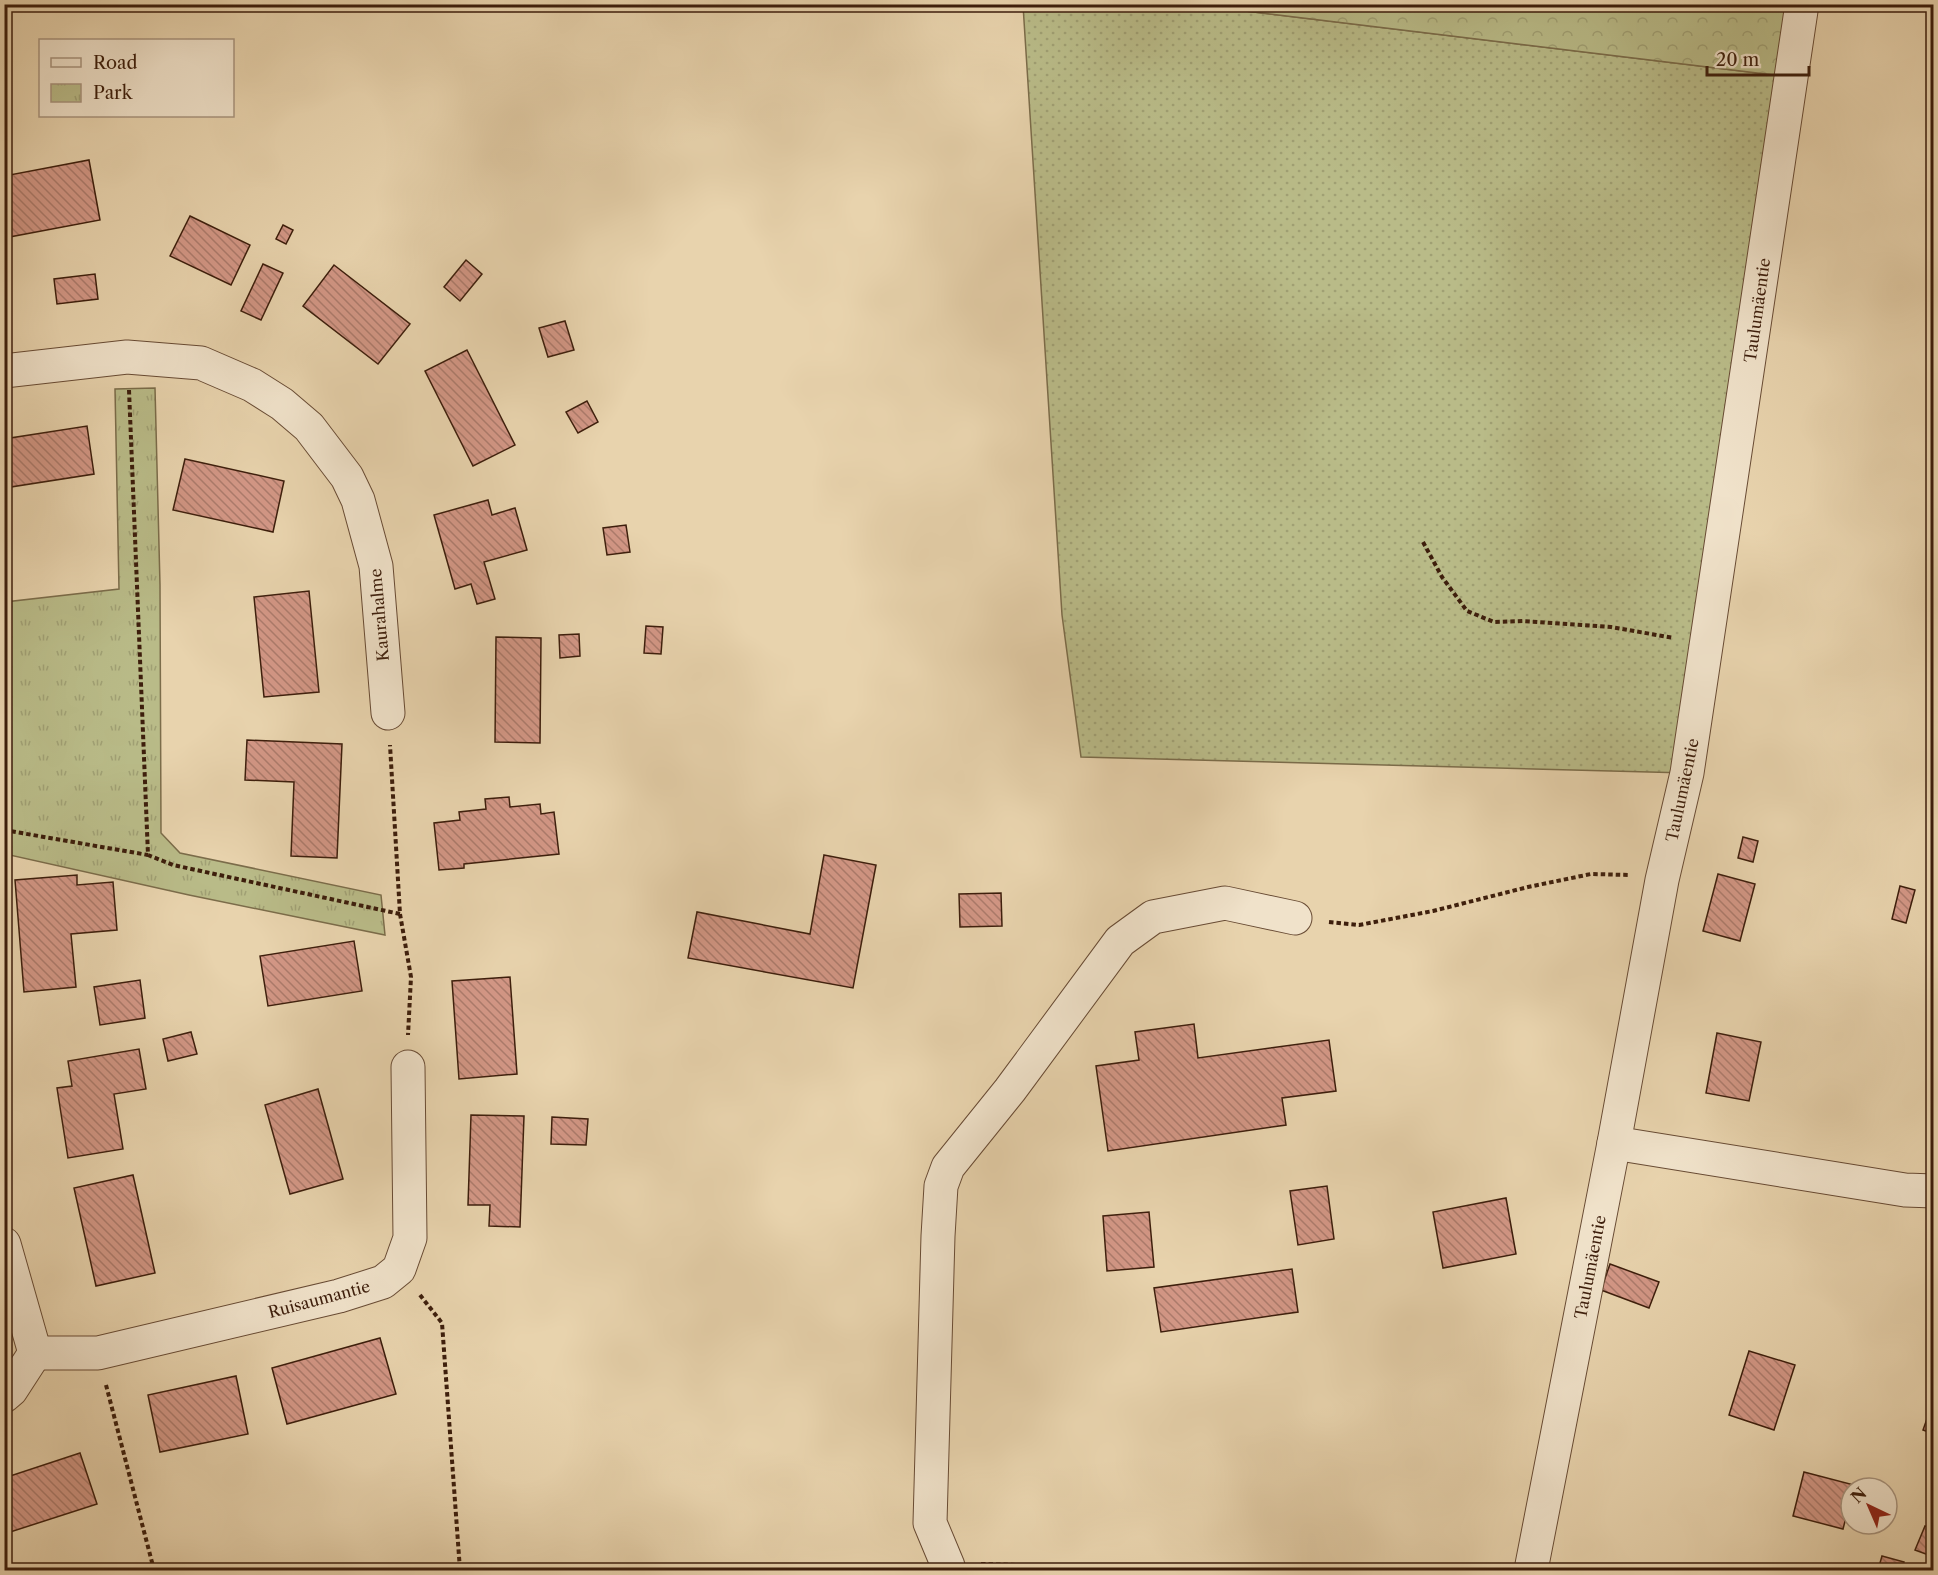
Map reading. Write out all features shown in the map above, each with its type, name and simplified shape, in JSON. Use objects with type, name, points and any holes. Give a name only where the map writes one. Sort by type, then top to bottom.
[{"type":"street","name":"Taulumäentie","points":[[1531,1570],[1614,1143],[1662,880],[1687,773],[1802,4]]},
{"type":"street","name":"Kaurahalme","points":[[4,371],[127,357],[201,363],[252,385],[309,427],[348,477],[358,500],[376,566],[388,712]]},
{"type":"street","points":[[948,1566],[930,1523],[941,1186],[948,1167],[1010,1090],[1120,941],[1154,917],[1225,903],[1295,918]]},
{"type":"street","points":[[399,1269],[410,1238],[408,1067]]},
{"type":"street","points":[[1614,1143],[1905,1190],[1934,1191]]},
{"type":"street","points":[[4,1244],[35,1353],[11,1390],[4,1396]]},
{"type":"street","name":"Ruisaumantie","points":[[35,1353],[98,1353],[360,1290],[383,1282],[399,1269]]},
{"type":"path","points":[[127,357],[148,855]]},
{"type":"path","points":[[1423,542],[1442,577],[1467,611],[1494,622],[1523,621],[1611,627],[1707,644]]},
{"type":"path","points":[[388,712],[400,914],[411,977],[408,1067]]},
{"type":"path","points":[[4,830],[148,855],[173,865],[400,914]]},
{"type":"path","points":[[1295,918],[1359,926],[1433,911],[1528,886],[1591,874],[1649,875],[1662,880]]},
{"type":"path","points":[[399,1269],[442,1323],[460,1570]]},
{"type":"path","points":[[98,1353],[154,1570]]},
{"type":"path","points":[[948,1566],[978,1564],[1202,1570]]},
{"type":"green space","points":[[1023,5],[1196,5],[1791,77],[1687,773],[1081,757],[1062,615]]},
{"type":"green space","points":[[1196,5],[1802,5],[1791,77]]},
{"type":"green space","points":[[155,388],[160,585],[161,833],[180,853],[381,895],[385,935],[5,854],[5,602],[119,589],[115,389]]},
{"type":"building","points":[[89,160],[100,220],[4,238],[4,176]]},
{"type":"building","points":[[190,216],[250,245],[231,285],[170,256]]},
{"type":"building","points":[[283,225],[293,230],[286,244],[276,239]]},
{"type":"building","points":[[466,260],[482,274],[460,301],[444,287]]},
{"type":"building","points":[[263,264],[283,273],[261,320],[241,311]]},
{"type":"building","points":[[334,265],[410,324],[378,364],[303,306]]},
{"type":"building","points":[[95,274],[98,299],[57,304],[54,279]]},
{"type":"building","points":[[565,321],[574,350],[548,357],[539,328]]},
{"type":"building","points":[[467,350],[515,445],[473,466],[425,371]]},
{"type":"building","points":[[587,401],[598,422],[578,433],[566,412]]},
{"type":"building","points":[[87,426],[94,474],[4,488],[4,439]]},
{"type":"building","points":[[185,459],[284,481],[273,532],[173,510]]},
{"type":"building","points":[[488,500],[492,515],[515,508],[527,550],[484,562],[495,599],[477,604],[471,584],[455,589],[434,515]]},
{"type":"building","points":[[626,525],[630,552],[607,555],[603,528]]},
{"type":"building","points":[[309,591],[319,692],[264,697],[254,597]]},
{"type":"building","points":[[646,626],[663,627],[661,654],[644,653]]},
{"type":"building","points":[[579,634],[580,656],[560,658],[559,635]]},
{"type":"building","points":[[496,637],[541,638],[540,743],[495,742]]},
{"type":"building","points":[[247,740],[342,744],[337,858],[291,856],[294,782],[245,780]]},
{"type":"building","points":[[509,797],[510,807],[540,804],[541,814],[554,812],[559,854],[464,864],[464,868],[439,870],[434,823],[460,820],[459,812],[486,809],[485,799]]},
{"type":"building","points":[[1743,837],[1758,841],[1753,862],[1738,858]]},
{"type":"building","points":[[824,855],[876,865],[853,988],[688,958],[697,912],[810,934]]},
{"type":"building","points":[[1718,874],[1755,884],[1740,941],[1703,931]]},
{"type":"building","points":[[77,875],[77,885],[113,882],[117,930],[71,934],[76,987],[24,992],[15,880]]},
{"type":"building","points":[[1900,886],[1915,890],[1906,923],[1892,919]]},
{"type":"building","points":[[1001,893],[1002,926],[960,927],[959,894]]},
{"type":"building","points":[[354,941],[362,991],[268,1006],[260,956]]},
{"type":"building","points":[[510,977],[517,1074],[459,1079],[452,981]]},
{"type":"building","points":[[140,980],[145,1018],[100,1025],[94,987]]},
{"type":"building","points":[[1194,1024],[1198,1058],[1329,1040],[1336,1091],[1282,1098],[1286,1125],[1108,1151],[1096,1066],[1139,1060],[1135,1032]]},
{"type":"building","points":[[191,1032],[197,1054],[168,1061],[163,1039]]},
{"type":"building","points":[[1717,1033],[1761,1042],[1749,1101],[1706,1093]]},
{"type":"building","points":[[139,1049],[146,1089],[114,1094],[123,1149],[68,1158],[57,1088],[72,1086],[68,1061]]},
{"type":"building","points":[[318,1089],[343,1179],[290,1194],[265,1105]]},
{"type":"building","points":[[471,1115],[524,1116],[520,1227],[489,1226],[490,1205],[468,1205]]},
{"type":"building","points":[[552,1117],[588,1119],[586,1145],[551,1144]]},
{"type":"building","points":[[133,1175],[155,1273],[96,1286],[74,1188]]},
{"type":"building","points":[[1327,1186],[1334,1239],[1298,1245],[1290,1191]]},
{"type":"building","points":[[1506,1198],[1516,1254],[1443,1268],[1433,1212]]},
{"type":"building","points":[[1149,1212],[1154,1267],[1107,1271],[1103,1216]]},
{"type":"building","points":[[1610,1264],[1659,1282],[1649,1308],[1601,1290]]},
{"type":"building","points":[[1292,1269],[1298,1312],[1161,1332],[1154,1288]]},
{"type":"building","points":[[380,1338],[396,1394],[287,1424],[272,1368]]},
{"type":"building","points":[[1749,1351],[1795,1365],[1774,1430],[1729,1415]]},
{"type":"building","points":[[236,1376],[248,1434],[160,1452],[148,1395]]},
{"type":"building","points":[[1934,1399],[1934,1434],[1923,1430]]},
{"type":"building","points":[[80,1453],[97,1504],[4,1534],[4,1478]]},
{"type":"building","points":[[1804,1472],[1839,1481],[1839,1528],[1793,1516]]},
{"type":"building","points":[[1925,1526],[1934,1529],[1934,1557],[1915,1550]]},
{"type":"building","points":[[1882,1556],[1904,1562],[1901,1570],[1878,1570]]}]
